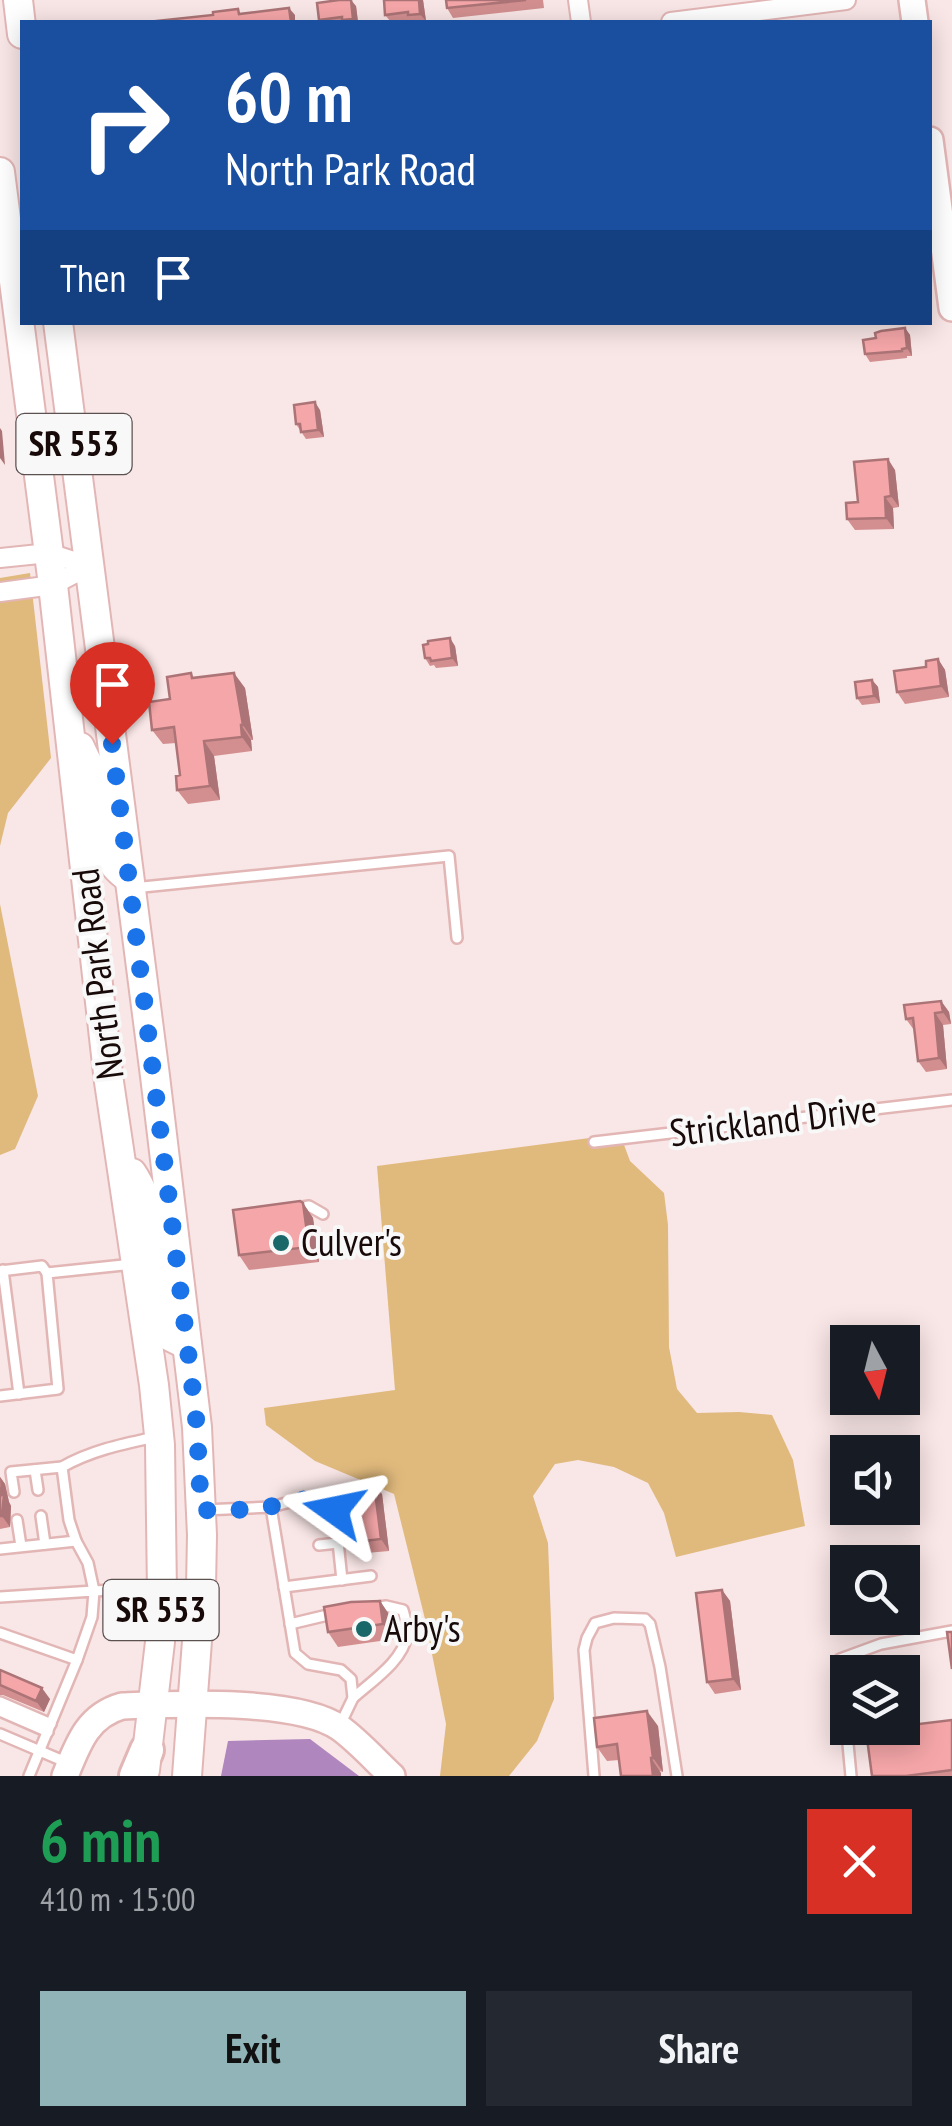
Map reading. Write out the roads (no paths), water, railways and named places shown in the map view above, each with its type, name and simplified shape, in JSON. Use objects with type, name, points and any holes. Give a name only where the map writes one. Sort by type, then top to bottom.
[{"type":"main road","name":"North Park Road","points":[[0,172],[53,585],[110,1082],[159,1436],[162,1593],[153,1705],[143,1767]]},
{"type":"main road","name":"North Park Road","points":[[58,325],[197,1427],[201,1588],[186,1776]]},
{"type":"main road","points":[[68,718],[96,784],[104,848],[116,870],[129,883]]},
{"type":"main road","points":[[122,1160],[142,1187],[151,1213],[166,1331],[187,1345]]},
{"type":"street","points":[[680,20],[747,6],[846,0]]},
{"type":"street","points":[[932,153],[952,308]]},
{"type":"street","points":[[0,558],[49,552],[89,566]]},
{"type":"street","points":[[0,592],[53,585],[89,566]]},
{"type":"street","points":[[68,1770],[94,1719],[107,1710],[122,1706],[230,1704],[312,1714],[339,1727],[392,1776]]},
{"type":"lane","points":[[129,883],[170,884],[449,856],[456,938]]},
{"type":"lane","name":"Strickland Drive","points":[[594,1142],[952,1100]]},
{"type":"lane","points":[[292,1209],[309,1206],[323,1214]]},
{"type":"lane","points":[[47,1273],[136,1263]]},
{"type":"lane","points":[[0,1396],[19,1394],[58,1389],[47,1273],[42,1266],[1,1270],[19,1394]]},
{"type":"lane","points":[[14,1492],[11,1472],[62,1466],[100,1450],[159,1436]]},
{"type":"lane","points":[[29,1776],[92,1617],[94,1591],[66,1505],[62,1466]]},
{"type":"lane","points":[[35,1470],[38,1490]]},
{"type":"lane","points":[[201,1510],[271,1507],[322,1498],[332,1500],[334,1510]]},
{"type":"lane","points":[[271,1507],[283,1550],[284,1588],[295,1653],[308,1664],[341,1670],[351,1678],[354,1698]]},
{"type":"lane","points":[[42,1516],[45,1544]]},
{"type":"lane","points":[[17,1520],[21,1546]]},
{"type":"lane","points":[[274,1527],[286,1525]]},
{"type":"lane","points":[[319,1545],[338,1538],[342,1580]]},
{"type":"lane","points":[[0,1548],[76,1541]]},
{"type":"lane","points":[[284,1588],[371,1576]]},
{"type":"lane","points":[[0,1597],[130,1589],[162,1593]]},
{"type":"lane","points":[[339,1727],[354,1698],[394,1662],[407,1639],[403,1610],[386,1606],[360,1609]]},
{"type":"lane","points":[[290,1624],[346,1611]]},
{"type":"lane","points":[[594,1776],[584,1650],[595,1623],[614,1618],[645,1619],[650,1624],[678,1776]]},
{"type":"lane","points":[[852,1776],[840,1659],[881,1644],[952,1631]]},
{"type":"lane","points":[[0,1633],[77,1660]]},
{"type":"lane","points":[[0,1702],[50,1728]]},
{"type":"lane","points":[[0,1711],[50,1728]]},
{"type":"lane","points":[[0,1734],[41,1751],[68,1770]]},
{"type":"place","name":"Culver's","points":[[281,1243]]},
{"type":"place","name":"Arby's","points":[[364,1629]]}]
